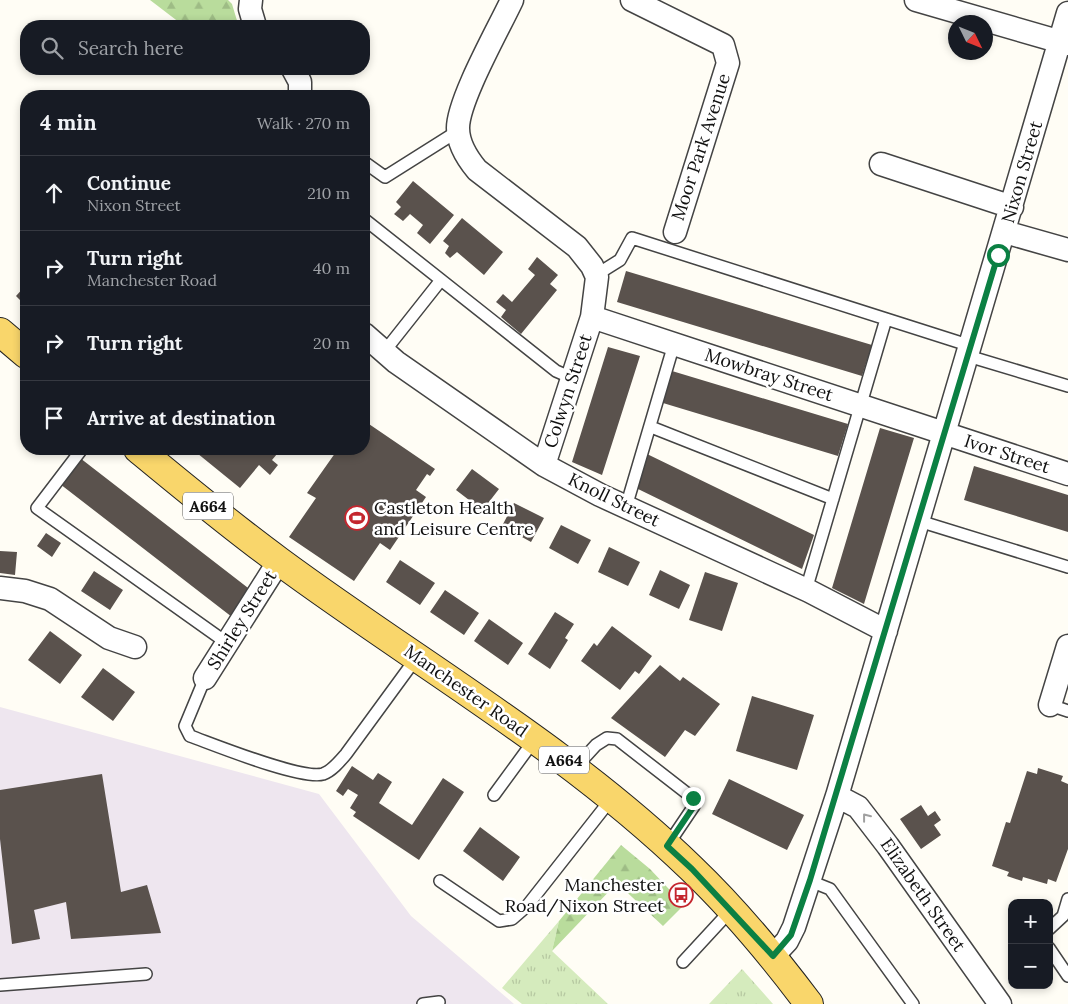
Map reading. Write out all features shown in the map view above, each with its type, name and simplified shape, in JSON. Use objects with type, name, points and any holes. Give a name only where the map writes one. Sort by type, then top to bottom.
[{"type":"main road","points":[[0,332],[20,349]]},
{"type":"main road","name":"Manchester Road","points":[[146,455],[279,561],[535,738],[612,798],[667,846],[731,910],[773,956],[809,1004]]},
{"type":"street","points":[[251,0],[250,9],[253,20]]},
{"type":"street","points":[[512,0],[462,108],[458,131],[467,158],[477,170],[577,247],[592,266],[596,276],[597,290],[592,317]]},
{"type":"street","name":"Moor Park Avenue","points":[[632,0],[722,45],[728,62],[675,232]]},
{"type":"street","points":[[916,0],[1064,43]]},
{"type":"street","name":"Nixon Street","points":[[773,956],[791,935],[837,796],[1012,207],[1064,43],[1068,13]]},
{"type":"street","points":[[296,75],[300,82],[300,90]]},
{"type":"street","points":[[881,164],[1012,207]]},
{"type":"street","points":[[1005,232],[1068,250]]},
{"type":"street","name":"Mowbray Street","points":[[592,317],[945,433]]},
{"type":"street","name":"Colwyn Street","points":[[544,465],[592,317]]},
{"type":"street","name":"Knoll Street","points":[[370,339],[384,352],[544,465],[626,507],[806,590],[886,631]]},
{"type":"street","name":"Ivor Street","points":[[945,433],[1068,474]]},
{"type":"street","name":"Shirley Street","points":[[205,678],[279,561]]},
{"type":"street","points":[[0,588],[50,599],[109,638],[135,647]]},
{"type":"street","points":[[1059,708],[1068,646]]},
{"type":"street","name":"Elizabeth Street","points":[[837,796],[858,807],[888,846],[1000,1004]]},
{"type":"lane","points":[[370,166],[385,177],[458,131]]},
{"type":"lane","points":[[370,224],[556,371],[572,378]]},
{"type":"lane","points":[[596,276],[620,260],[632,238],[886,319],[1068,386]]},
{"type":"lane","points":[[384,352],[441,280]]},
{"type":"lane","points":[[806,590],[886,319]]},
{"type":"lane","points":[[626,507],[674,344]]},
{"type":"lane","points":[[651,427],[833,499]]},
{"type":"lane","points":[[77,455],[37,508],[227,643]]},
{"type":"lane","points":[[919,520],[1068,567]]},
{"type":"lane","points":[[205,678],[185,726],[190,736],[288,771],[322,774],[335,766],[346,754],[417,657]]},
{"type":"lane","points":[[494,795],[535,738]]},
{"type":"lane","points":[[575,768],[596,746],[607,738],[617,740],[693,798],[694,806],[667,846]]},
{"type":"lane","points":[[440,881],[499,921],[512,919],[527,906],[612,798]]},
{"type":"lane","points":[[810,880],[830,889],[913,1004]]},
{"type":"lane","points":[[1053,925],[1063,916],[1068,899]]},
{"type":"lane","points":[[683,962],[731,910]]},
{"type":"lane","points":[[1053,954],[1068,976]]},
{"type":"lane","points":[[0,985],[146,974]]},
{"type":"lane","points":[[423,1004],[439,1002]]},
{"type":"shaded area","points":[[0,707],[319,794],[411,916],[514,1004],[0,1004]]},
{"type":"green space","points":[[150,0],[228,0],[232,4],[237,20],[176,20]]},
{"type":"green space","points":[[621,845],[650,869],[684,905],[663,926],[617,883],[552,951],[559,921]]},
{"type":"green space","points":[[559,921],[552,951],[608,1004],[522,1004],[502,988]]},
{"type":"green space","points":[[742,969],[773,1004],[709,1004]]},
{"type":"building","points":[[413,181],[454,215],[430,244],[417,233],[423,225],[410,214],[403,221],[394,214],[401,207],[396,202]]},
{"type":"building","points":[[462,218],[503,252],[484,275],[457,252],[450,258],[445,253],[449,246],[443,241]]},
{"type":"building","points":[[537,257],[558,275],[550,284],[557,290],[521,334],[501,317],[506,310],[496,302],[503,294],[512,302],[535,275],[528,269]]},
{"type":"building","points":[[626,271],[872,345],[862,376],[617,302]]},
{"type":"building","points":[[20,292],[20,300],[16,296]]},
{"type":"building","points":[[608,347],[640,356],[602,475],[572,462]]},
{"type":"building","points":[[672,371],[848,424],[838,456],[663,403]]},
{"type":"building","name":"Castleton Health and Leisure Centre","points":[[370,425],[435,469],[430,476],[427,474],[416,490],[426,497],[390,550],[380,543],[354,581],[289,537],[316,498],[307,493],[334,455],[370,455]]},
{"type":"building","points":[[880,428],[914,438],[864,604],[832,588]]},
{"type":"building","points":[[647,454],[814,535],[802,569],[636,488]]},
{"type":"building","points":[[199,455],[276,455],[272,460],[278,465],[270,475],[259,465],[240,488]]},
{"type":"building","points":[[80,458],[252,591],[232,617],[60,484]]},
{"type":"building","points":[[974,466],[1068,495],[1068,532],[964,500]]},
{"type":"building","points":[[472,469],[499,489],[482,511],[476,506],[469,515],[462,509],[469,500],[456,490]]},
{"type":"building","points":[[514,503],[544,518],[531,542],[502,526]]},
{"type":"building","points":[[561,525],[591,540],[578,564],[549,548]]},
{"type":"building","points":[[46,533],[61,543],[52,557],[37,546]]},
{"type":"building","points":[[609,547],[640,562],[628,586],[598,572]]},
{"type":"building","points":[[0,551],[17,552],[15,575],[0,573]]},
{"type":"building","points":[[400,560],[435,583],[420,605],[386,582]]},
{"type":"building","points":[[660,570],[690,585],[679,609],[649,595]]},
{"type":"building","points":[[94,571],[123,590],[110,610],[81,591]]},
{"type":"building","points":[[705,572],[738,583],[722,631],[689,620]]},
{"type":"building","points":[[445,590],[479,613],[464,635],[430,612]]},
{"type":"building","points":[[555,612],[574,624],[565,638],[568,640],[550,669],[528,654]]},
{"type":"building","points":[[489,619],[523,643],[508,665],[474,641]]},
{"type":"building","points":[[612,626],[652,656],[639,674],[635,671],[620,690],[581,661],[594,643],[597,646]]},
{"type":"building","points":[[50,631],[82,655],[60,684],[28,660]]},
{"type":"building","points":[[660,665],[680,681],[683,677],[720,704],[695,736],[685,730],[665,757],[611,718]]},
{"type":"building","points":[[103,668],[135,692],[113,721],[81,697]]},
{"type":"building","points":[[752,696],[814,715],[797,770],[736,751]]},
{"type":"building","points":[[352,766],[373,780],[378,773],[392,782],[379,803],[412,825],[443,778],[464,792],[419,860],[353,816],[356,812],[350,808],[358,795],[348,789],[343,796],[336,791]]},
{"type":"building","points":[[1038,768],[1063,776],[1061,781],[1068,784],[1068,849],[1056,882],[1048,879],[1047,884],[1023,877],[1022,881],[1007,876],[1009,872],[992,866],[1006,822],[1010,823],[1027,771],[1037,774]]},
{"type":"building","points":[[102,774],[121,892],[147,885],[161,933],[71,939],[66,902],[34,910],[40,939],[12,944],[0,839],[0,790]]},
{"type":"building","points":[[729,779],[804,815],[787,850],[712,814]]},
{"type":"building","points":[[921,805],[928,816],[935,811],[941,820],[934,825],[941,835],[921,849],[900,819]]},
{"type":"building","points":[[480,827],[520,857],[503,881],[463,851]]},
{"type":"place","name":"Castleton Health and Leisure Centre","points":[[357,518]]},
{"type":"place","name":"Manchester Road/Nixon Street","points":[[681,895]]},
{"type":"route","points":[[693,798],[694,806],[667,846],[749,928],[773,956],[791,935],[837,796],[998,255]]}]
